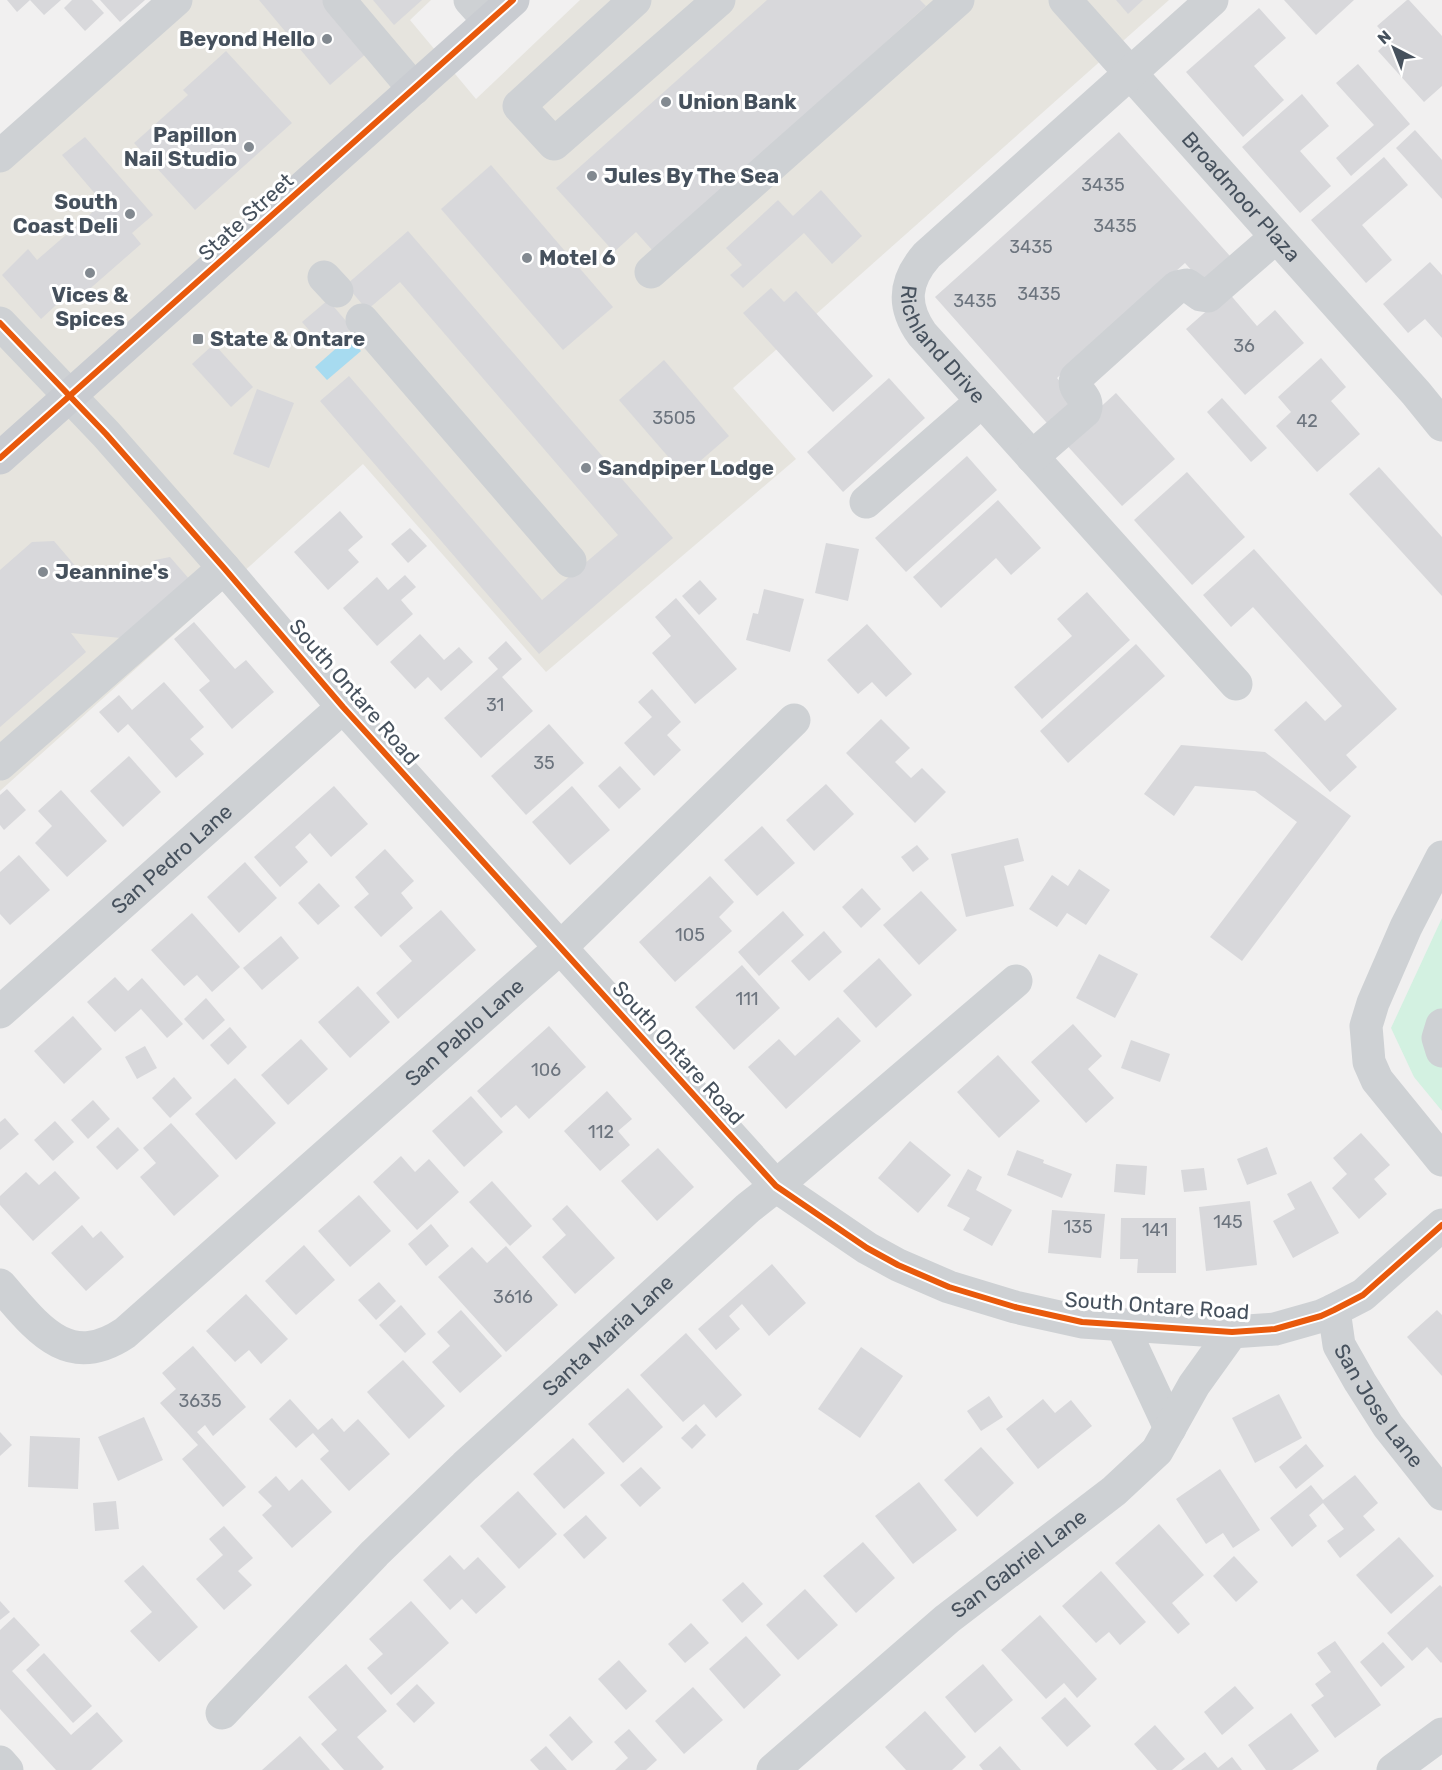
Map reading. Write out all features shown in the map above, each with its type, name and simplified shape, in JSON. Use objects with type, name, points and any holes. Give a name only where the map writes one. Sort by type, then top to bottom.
[{"type":"main road","name":"State Street","points":[[2,451],[69,396],[414,89],[479,11],[513,0]]},
{"type":"street","points":[[0,156],[176,0]]},
{"type":"street","points":[[339,0],[414,89]]},
{"type":"street","points":[[635,0],[519,106],[554,144],[718,0]]},
{"type":"street","points":[[651,272],[958,0]]},
{"type":"street","name":"Broadmoor Plaza","points":[[1065,0],[1442,425]]},
{"type":"street","name":"Richland Drive","points":[[1212,0],[927,255],[914,273],[908,294],[909,308],[914,322],[1236,684]]},
{"type":"street","points":[[1032,457],[1085,411],[1086,401],[1074,383],[1076,378],[1101,355],[1177,287],[1187,285],[1201,295],[1208,296],[1276,237]]},
{"type":"street","points":[[362,320],[570,561]]},
{"type":"street","name":"South Ontare Road","points":[[0,323],[224,568],[343,707],[776,1186],[867,1248],[898,1265],[949,1287],[1015,1307],[1082,1322],[1232,1332],[1275,1329],[1334,1310],[1363,1295],[1442,1225]]},
{"type":"street","points":[[866,502],[982,401]]},
{"type":"street","points":[[0,764],[224,568]]},
{"type":"street","name":"San Pedro Lane","points":[[0,1012],[343,707]]},
{"type":"street","name":"San Pablo Lane","points":[[0,1285],[37,1328],[64,1345],[81,1348],[97,1347],[112,1342],[125,1333],[560,948],[794,720]]},
{"type":"street","points":[[1442,857],[1406,927],[1373,1003],[1366,1026],[1369,1062],[1377,1080],[1442,1160]]},
{"type":"street","name":"Santa Maria Lane","points":[[222,1713],[375,1553],[465,1466],[748,1208],[1016,981]]},
{"type":"street","points":[[1442,1025],[1438,1038],[1442,1051]]},
{"type":"street","name":"San Jose Lane","points":[[1334,1310],[1339,1345],[1355,1373],[1388,1426],[1442,1494]]},
{"type":"street","points":[[1122,1325],[1170,1428]]},
{"type":"street","name":"San Gabriel Lane","points":[[773,1770],[947,1619],[1114,1491],[1157,1451],[1194,1385],[1232,1332]]},
{"type":"street","points":[[1393,1770],[1442,1734]]},
{"type":"street","points":[[0,1762],[7,1770]]},
{"type":"shaded area","points":[[153,0],[431,0],[410,20],[476,99],[580,0],[1169,0],[733,388],[796,459],[546,672],[363,464],[0,791],[0,136]]},
{"type":"green space","points":[[1442,918],[1442,1111],[1414,1077],[1391,1028]]},
{"type":"water","points":[[349,337],[361,351],[327,380],[315,367]]},
{"type":"building","points":[[7,0],[30,0],[17,12]]},
{"type":"building","points":[[30,0],[61,0],[44,15]]},
{"type":"building","points":[[72,0],[92,0],[104,13],[85,31],[64,8]]},
{"type":"building","points":[[100,0],[145,0],[120,22]]},
{"type":"building","points":[[259,0],[326,0],[369,51],[330,85]]},
{"type":"building","points":[[373,0],[422,0],[394,25]]},
{"type":"building","points":[[767,0],[920,0],[926,6],[653,251],[636,232],[614,252],[556,188]]},
{"type":"building","points":[[1116,0],[1143,0],[1128,14]]},
{"type":"building","points":[[1284,0],[1354,0],[1316,35]]},
{"type":"building","points":[[1407,0],[1442,36],[1442,86],[1424,102],[1378,51],[1390,40],[1377,26]]},
{"type":"building","points":[[1259,8],[1286,38],[1254,66],[1284,100],[1243,137],[1186,72]]},
{"type":"building","points":[[226,51],[292,123],[195,210],[134,143],[188,95],[183,90]]},
{"type":"building","points":[[1358,64],[1410,124],[1351,176],[1336,158],[1374,125],[1336,83]]},
{"type":"building","points":[[1302,94],[1329,126],[1300,151],[1331,186],[1300,213],[1242,147]]},
{"type":"building","points":[[1415,130],[1442,160],[1442,199],[1396,148]]},
{"type":"building","points":[[1119,132],[1238,265],[1209,290],[1185,263],[1057,378],[1082,406],[1054,431],[935,297]]},
{"type":"building","points":[[85,137],[153,215],[132,233],[141,244],[77,300],[69,293],[41,319],[2,275],[28,249],[37,260],[103,203],[62,155]]},
{"type":"building","points":[[1384,157],[1408,185],[1362,225],[1392,260],[1366,283],[1311,220]]},
{"type":"building","name":"Motel 6","points":[[491,165],[613,307],[563,350],[441,209]]},
{"type":"building","points":[[821,190],[862,236],[832,264],[804,233],[743,288],[730,275],[742,265],[726,248],[778,200],[793,216]]},
{"type":"building","name":"Sandpiper Lodge","points":[[408,231],[673,538],[539,654],[320,401],[349,376],[542,600],[618,535],[400,282],[367,310],[346,285]]},
{"type":"building","points":[[1430,262],[1442,275],[1442,338],[1425,319],[1408,333],[1383,304]]},
{"type":"building","points":[[771,288],[784,302],[796,291],[873,376],[833,412],[743,313]]},
{"type":"building","points":[[1228,292],[1257,326],[1275,310],[1304,343],[1245,395],[1186,329]]},
{"type":"building","points":[[328,300],[352,328],[326,350],[302,322]]},
{"type":"building","points":[[214,344],[253,387],[231,407],[192,364]]},
{"type":"building","points":[[1321,358],[1346,387],[1331,401],[1360,434],[1317,472],[1276,426],[1291,412],[1278,397]]},
{"type":"building","points":[[664,360],[729,436],[684,475],[619,400]]},
{"type":"building","points":[[889,378],[925,418],[843,492],[807,452]]},
{"type":"building","points":[[257,389],[294,403],[269,468],[233,454]]},
{"type":"building","points":[[1116,393],[1175,459],[1122,506],[1063,441]]},
{"type":"building","points":[[1222,398],[1267,448],[1251,462],[1207,412]]},
{"type":"building","points":[[967,456],[997,490],[906,572],[875,538]]},
{"type":"building","points":[[1379,467],[1442,537],[1442,596],[1349,494]]},
{"type":"building","points":[[1187,472],[1245,537],[1192,585],[1134,520]]},
{"type":"building","points":[[998,500],[1041,548],[1011,575],[996,558],[941,608],[913,577]]},
{"type":"building","points":[[340,511],[363,537],[348,550],[359,562],[328,590],[294,552]]},
{"type":"building","points":[[410,528],[427,546],[408,563],[391,544]]},
{"type":"building","points":[[54,541],[83,575],[132,580],[155,560],[170,557],[190,580],[131,639],[71,633],[86,652],[0,727],[0,570],[32,542]]},
{"type":"building","points":[[826,543],[859,549],[848,601],[815,593]]},
{"type":"building","points":[[1254,549],[1397,709],[1346,755],[1357,767],[1330,792],[1274,730],[1306,701],[1325,721],[1342,706],[1253,607],[1231,627],[1203,595]]},
{"type":"building","points":[[405,575],[416,587],[401,600],[413,614],[377,646],[343,608],[377,577],[388,590]]},
{"type":"building","points":[[700,580],[717,599],[699,615],[682,596]]},
{"type":"building","points":[[764,589],[804,599],[790,652],[746,640],[753,613],[758,614]]},
{"type":"building","points":[[1087,592],[1130,640],[1042,719],[1014,687],[1072,636],[1057,619]]},
{"type":"building","points":[[676,598],[737,669],[695,704],[652,653],[671,636],[655,617]]},
{"type":"building","points":[[194,622],[235,669],[246,660],[274,692],[232,729],[199,690],[210,681],[174,639]]},
{"type":"building","points":[[867,624],[912,674],[886,697],[872,682],[858,694],[827,660]]},
{"type":"building","points":[[420,634],[444,660],[459,647],[473,662],[441,691],[428,677],[415,689],[390,662]]},
{"type":"building","points":[[506,641],[522,659],[502,677],[533,711],[481,758],[444,718],[498,669],[488,658]]},
{"type":"building","points":[[1136,644],[1165,676],[1068,763],[1040,731]]},
{"type":"building","points":[[164,682],[204,727],[190,739],[204,754],[176,778],[128,724],[118,733],[99,712],[119,695],[132,710]]},
{"type":"building","points":[[652,689],[681,722],[667,735],[681,750],[654,776],[624,743],[652,717],[638,702]]},
{"type":"building","points":[[881,719],[910,748],[895,762],[911,778],[922,768],[946,792],[915,823],[846,753]]},
{"type":"building","points":[[549,724],[584,763],[526,815],[491,776]]},
{"type":"building","points":[[1181,745],[1265,752],[1351,816],[1242,961],[1210,937],[1297,822],[1255,791],[1195,786],[1174,816],[1144,794]]},
{"type":"building","points":[[129,756],[161,792],[123,827],[90,791]]},
{"type":"building","points":[[620,766],[641,789],[619,809],[598,786]]},
{"type":"building","points":[[826,784],[854,814],[814,851],[786,820]]},
{"type":"building","points":[[334,786],[368,824],[331,857],[310,833],[295,847],[308,862],[280,887],[254,857]]},
{"type":"building","points":[[572,786],[610,830],[570,865],[532,822]]},
{"type":"building","points":[[7,789],[26,810],[4,830],[0,825],[0,795]]},
{"type":"building","points":[[61,790],[107,841],[67,877],[35,843],[52,826],[38,811]]},
{"type":"building","points":[[762,826],[795,863],[757,896],[724,860]]},
{"type":"building","points":[[1018,838],[1024,861],[1004,866],[1014,906],[966,917],[951,854]]},
{"type":"building","points":[[917,845],[929,859],[913,872],[901,857]]},
{"type":"building","points":[[385,849],[414,881],[401,893],[413,908],[381,937],[354,907],[369,894],[355,877]]},
{"type":"building","points":[[19,855],[50,890],[10,925],[0,914],[0,872]]},
{"type":"building","points":[[245,862],[277,898],[239,933],[207,897]]},
{"type":"building","points":[[1079,869],[1110,890],[1086,925],[1067,913],[1057,927],[1029,909],[1052,875],[1068,886]]},
{"type":"building","points":[[710,876],[734,902],[719,917],[732,931],[675,982],[639,942]]},
{"type":"building","points":[[319,883],[340,906],[318,925],[298,903]]},
{"type":"building","points":[[862,888],[881,909],[861,928],[842,907]]},
{"type":"building","points":[[921,891],[957,930],[919,965],[883,925]]},
{"type":"building","points":[[441,910],[476,950],[398,1019],[376,993],[412,961],[399,946]]},
{"type":"building","points":[[783,911],[804,935],[759,976],[738,952]]},
{"type":"building","points":[[192,913],[240,967],[212,992],[197,975],[184,986],[151,950]]},
{"type":"building","points":[[824,931],[842,952],[809,981],[791,961]]},
{"type":"building","points":[[281,936],[299,958],[262,990],[243,968]]},
{"type":"building","points":[[1099,954],[1138,974],[1115,1018],[1076,998]]},
{"type":"building","points":[[879,958],[912,995],[876,1028],[843,991]]},
{"type":"building","points":[[742,965],[780,1008],[734,1050],[695,1007]]},
{"type":"building","points":[[115,977],[128,991],[142,978],[183,1024],[167,1038],[141,1009],[115,1032],[87,1002]]},
{"type":"building","points":[[358,986],[390,1022],[350,1058],[318,1022]]},
{"type":"building","points":[[206,998],[225,1020],[203,1040],[184,1019]]},
{"type":"building","points":[[73,1016],[102,1049],[64,1084],[34,1051]]},
{"type":"building","points":[[838,1017],[861,1041],[786,1109],[748,1067],[779,1039],[795,1056]]},
{"type":"building","points":[[1073,1024],[1102,1056],[1088,1069],[1114,1098],[1086,1123],[1031,1062]]},
{"type":"building","points":[[549,1026],[586,1067],[529,1119],[516,1105],[501,1118],[477,1091]]},
{"type":"building","points":[[230,1027],[247,1047],[228,1065],[210,1045]]},
{"type":"building","points":[[301,1039],[328,1069],[288,1105],[261,1075]]},
{"type":"building","points":[[1131,1040],[1170,1054],[1160,1082],[1121,1068]]},
{"type":"building","points":[[145,1046],[157,1068],[137,1079],[125,1057]]},
{"type":"building","points":[[998,1055],[1040,1101],[999,1138],[957,1092]]},
{"type":"building","points":[[174,1077],[192,1098],[170,1118],[152,1098]]},
{"type":"building","points":[[235,1078],[276,1123],[236,1160],[195,1114]]},
{"type":"building","points":[[607,1091],[632,1119],[618,1131],[630,1145],[600,1171],[564,1131]]},
{"type":"building","points":[[471,1096],[503,1132],[464,1167],[432,1131]]},
{"type":"building","points":[[93,1100],[110,1119],[88,1139],[71,1120]]},
{"type":"building","points":[[5,1118],[19,1134],[0,1150],[0,1122]]},
{"type":"building","points":[[55,1121],[74,1142],[53,1161],[34,1140]]},
{"type":"building","points":[[171,1123],[219,1176],[174,1216],[140,1177],[156,1163],[143,1148]]},
{"type":"building","points":[[118,1127],[139,1150],[117,1170],[96,1147]]},
{"type":"building","points":[[1361,1133],[1390,1165],[1374,1179],[1387,1194],[1359,1219],[1332,1188],[1347,1174],[1333,1158]]},
{"type":"building","points":[[910,1141],[951,1175],[918,1213],[878,1178]]},
{"type":"building","points":[[1267,1147],[1277,1174],[1247,1185],[1237,1159]]},
{"type":"building","points":[[658,1148],[694,1187],[657,1221],[621,1181]]},
{"type":"building","points":[[1017,1150],[1072,1174],[1062,1198],[1007,1175]]},
{"type":"building","points":[[401,1156],[415,1172],[429,1159],[459,1192],[417,1230],[373,1182]]},
{"type":"building","points":[[1116,1164],[1147,1166],[1145,1195],[1114,1192]]},
{"type":"building","points":[[1204,1168],[1207,1190],[1184,1192],[1181,1170]]},
{"type":"building","points":[[968,1169],[982,1177],[976,1190],[1012,1210],[992,1246],[963,1230],[970,1218],[947,1206]]},
{"type":"building","points":[[55,1171],[80,1198],[33,1241],[0,1205],[0,1196],[26,1172],[39,1185]]},
{"type":"building","points":[[492,1181],[532,1226],[510,1246],[469,1202]]},
{"type":"building","points":[[1311,1181],[1339,1233],[1293,1258],[1273,1221],[1295,1209],[1287,1194]]},
{"type":"building","points":[[359,1195],[391,1231],[350,1267],[318,1231]]},
{"type":"building","points":[[1250,1201],[1257,1265],[1206,1271],[1199,1207]]},
{"type":"building","points":[[567,1205],[615,1258],[575,1294],[542,1257],[566,1235],[552,1219]]},
{"type":"building","points":[[1052,1210],[1105,1214],[1101,1258],[1048,1253]]},
{"type":"building","points":[[1121,1218],[1176,1218],[1176,1273],[1137,1273],[1138,1259],[1120,1259]]},
{"type":"building","points":[[431,1224],[449,1246],[426,1266],[408,1244]]},
{"type":"building","points":[[82,1225],[93,1238],[101,1231],[124,1257],[86,1291],[51,1253]]},
{"type":"building","points":[[304,1245],[335,1280],[296,1315],[265,1281]]},
{"type":"building","points":[[506,1246],[558,1305],[506,1352],[438,1277],[472,1247],[487,1263]]},
{"type":"building","points":[[772,1264],[806,1303],[769,1336],[742,1304],[729,1316],[740,1329],[716,1350],[698,1329]]},
{"type":"building","points":[[379,1282],[396,1301],[376,1320],[358,1300]]},
{"type":"building","points":[[246,1294],[288,1339],[261,1364],[249,1350],[235,1362],[206,1331]]},
{"type":"building","points":[[401,1305],[426,1334],[405,1353],[379,1325]]},
{"type":"building","points":[[461,1310],[502,1356],[460,1393],[432,1362],[450,1346],[437,1332]]},
{"type":"building","points":[[1437,1310],[1442,1315],[1442,1376],[1407,1337]]},
{"type":"building","points":[[686,1333],[742,1395],[716,1418],[704,1404],[683,1422],[640,1375]]},
{"type":"building","points":[[193,1346],[246,1407],[213,1436],[205,1425],[197,1432],[246,1487],[223,1507],[182,1459],[198,1445],[160,1403],[176,1389],[162,1373]]},
{"type":"building","points":[[861,1347],[903,1376],[860,1438],[818,1409]]},
{"type":"building","points":[[403,1360],[445,1406],[409,1439],[367,1392]]},
{"type":"building","points":[[628,1388],[663,1427],[623,1463],[588,1424]]},
{"type":"building","points":[[1279,1394],[1302,1438],[1255,1463],[1232,1418]]},
{"type":"building","points":[[989,1396],[1003,1417],[981,1431],[967,1411]]},
{"type":"building","points":[[290,1399],[318,1430],[332,1418],[344,1432],[358,1419],[390,1454],[349,1491],[320,1459],[329,1451],[313,1433],[296,1448],[269,1419]]},
{"type":"building","points":[[1043,1399],[1055,1413],[1071,1400],[1092,1426],[1038,1469],[1006,1429]]},
{"type":"building","points":[[144,1417],[163,1460],[118,1481],[98,1437]]},
{"type":"building","points":[[696,1424],[706,1435],[692,1449],[681,1438]]},
{"type":"building","points":[[0,1432],[12,1445],[0,1456]]},
{"type":"building","points":[[30,1436],[80,1438],[78,1489],[28,1487]]},
{"type":"building","points":[[573,1438],[605,1473],[564,1509],[533,1474]]},
{"type":"building","points":[[1306,1444],[1324,1466],[1296,1489],[1279,1467]]},
{"type":"building","points":[[981,1447],[1014,1483],[977,1517],[944,1480]]},
{"type":"building","points":[[641,1467],[661,1488],[640,1507],[620,1485]]},
{"type":"building","points":[[1220,1469],[1260,1530],[1233,1548],[1223,1533],[1206,1544],[1176,1499]]},
{"type":"building","points":[[1355,1475],[1378,1503],[1363,1516],[1375,1530],[1340,1558],[1327,1541],[1344,1529],[1323,1503],[1309,1515],[1317,1526],[1292,1547],[1270,1518],[1311,1485],[1323,1500]]},
{"type":"building","points":[[276,1476],[289,1491],[302,1479],[332,1512],[292,1548],[262,1515],[272,1506],[258,1492]]},
{"type":"building","points":[[919,1482],[957,1530],[913,1564],[875,1516]]},
{"type":"building","points":[[518,1491],[557,1534],[519,1569],[480,1526]]},
{"type":"building","points":[[116,1501],[119,1529],[95,1531],[93,1503]]},
{"type":"building","points":[[586,1515],[607,1538],[584,1559],[563,1535]]},
{"type":"building","points":[[1159,1524],[1204,1575],[1172,1603],[1190,1624],[1178,1634],[1115,1563]]},
{"type":"building","points":[[224,1526],[253,1558],[238,1571],[252,1585],[224,1610],[196,1579],[223,1555],[209,1539]]},
{"type":"building","points":[[1399,1537],[1434,1576],[1391,1614],[1356,1575]]},
{"type":"building","points":[[863,1542],[895,1578],[856,1613],[823,1576]]},
{"type":"building","points":[[450,1555],[464,1570],[478,1557],[506,1587],[476,1614],[462,1599],[450,1610],[423,1580]]},
{"type":"building","points":[[1234,1556],[1258,1582],[1236,1602],[1213,1576]]},
{"type":"building","points":[[143,1565],[198,1627],[159,1662],[130,1631],[152,1612],[124,1581]]},
{"type":"building","points":[[1101,1571],[1146,1622],[1120,1645],[1109,1632],[1096,1643],[1062,1606]]},
{"type":"building","points":[[743,1582],[763,1604],[742,1623],[722,1600]]},
{"type":"building","points":[[1440,1585],[1442,1587],[1442,1662],[1427,1647],[1412,1661],[1387,1633]]},
{"type":"building","points":[[805,1589],[838,1625],[798,1660],[766,1625]]},
{"type":"building","points":[[0,1601],[10,1612],[0,1620]]},
{"type":"building","points":[[411,1601],[449,1643],[391,1695],[367,1668],[383,1654],[369,1639]]},
{"type":"building","points":[[1040,1615],[1097,1679],[1077,1698],[1064,1683],[1046,1699],[1001,1650]]},
{"type":"building","points":[[14,1617],[40,1645],[12,1671],[71,1735],[97,1712],[123,1741],[91,1770],[56,1770],[0,1709],[0,1630]]},
{"type":"building","points":[[691,1623],[709,1643],[685,1663],[668,1644]]},
{"type":"building","points":[[746,1636],[781,1675],[744,1709],[709,1669]]},
{"type":"building","points":[[1335,1641],[1381,1705],[1335,1738],[1311,1705],[1324,1696],[1315,1684],[1331,1672],[1317,1653]]},
{"type":"building","points":[[1383,1642],[1405,1667],[1381,1687],[1360,1662]]},
{"type":"building","points":[[44,1653],[92,1706],[73,1723],[26,1670]]},
{"type":"building","points":[[619,1660],[647,1691],[626,1710],[598,1679]]},
{"type":"building","points":[[346,1664],[387,1711],[357,1737],[384,1767],[381,1770],[344,1770],[321,1744],[337,1730],[308,1697]]},
{"type":"building","points":[[983,1664],[1013,1700],[975,1733],[945,1697]]},
{"type":"building","points":[[417,1684],[435,1703],[414,1723],[396,1704]]},
{"type":"building","points":[[1235,1686],[1254,1708],[1222,1735],[1204,1712]]},
{"type":"building","points":[[693,1687],[723,1720],[684,1754],[655,1721]]},
{"type":"building","points":[[1065,1697],[1091,1726],[1067,1747],[1041,1718]]},
{"type":"building","points":[[925,1711],[966,1757],[952,1770],[906,1770],[885,1747]]},
{"type":"building","points":[[1291,1713],[1319,1751],[1292,1770],[1266,1770],[1248,1745]]},
{"type":"building","points":[[570,1716],[593,1742],[572,1761],[549,1735]]},
{"type":"building","points":[[1155,1725],[1185,1759],[1172,1770],[1157,1770],[1134,1744]]},
{"type":"building","points":[[629,1729],[657,1760],[646,1770],[615,1770],[628,1758],[614,1742]]},
{"type":"building","points":[[300,1736],[330,1770],[262,1770]]},
{"type":"building","points":[[546,1746],[567,1770],[539,1770],[530,1760]]},
{"type":"building","points":[[1000,1746],[1021,1770],[983,1770],[979,1765]]},
{"type":"building","points":[[1205,1752],[1218,1768],[1232,1757],[1242,1770],[1181,1770]]},
{"type":"cycle path","points":[[0,458],[513,0]]},
{"type":"cycle path","points":[[0,323],[106,434],[343,707],[776,1186],[867,1248],[898,1265],[949,1287],[1015,1307],[1082,1322],[1232,1332],[1275,1329],[1334,1310],[1363,1295],[1442,1225]]},
{"type":"place","name":"Beyond Hello","points":[[327,39]]},
{"type":"place","name":"Union Bank","points":[[666,102]]},
{"type":"place","name":"Papillon Nail Studio","points":[[249,147]]},
{"type":"place","name":"Jules By The Sea","points":[[592,176]]},
{"type":"place","name":"South Coast Deli","points":[[130,214]]},
{"type":"place","name":"Motel 6","points":[[527,258]]},
{"type":"place","name":"Vices & Spices","points":[[90,273]]},
{"type":"place","name":"State & Ontare","points":[[198,339]]},
{"type":"place","name":"Sandpiper Lodge","points":[[586,468]]},
{"type":"place","name":"Jeannine's","points":[[43,572]]}]
